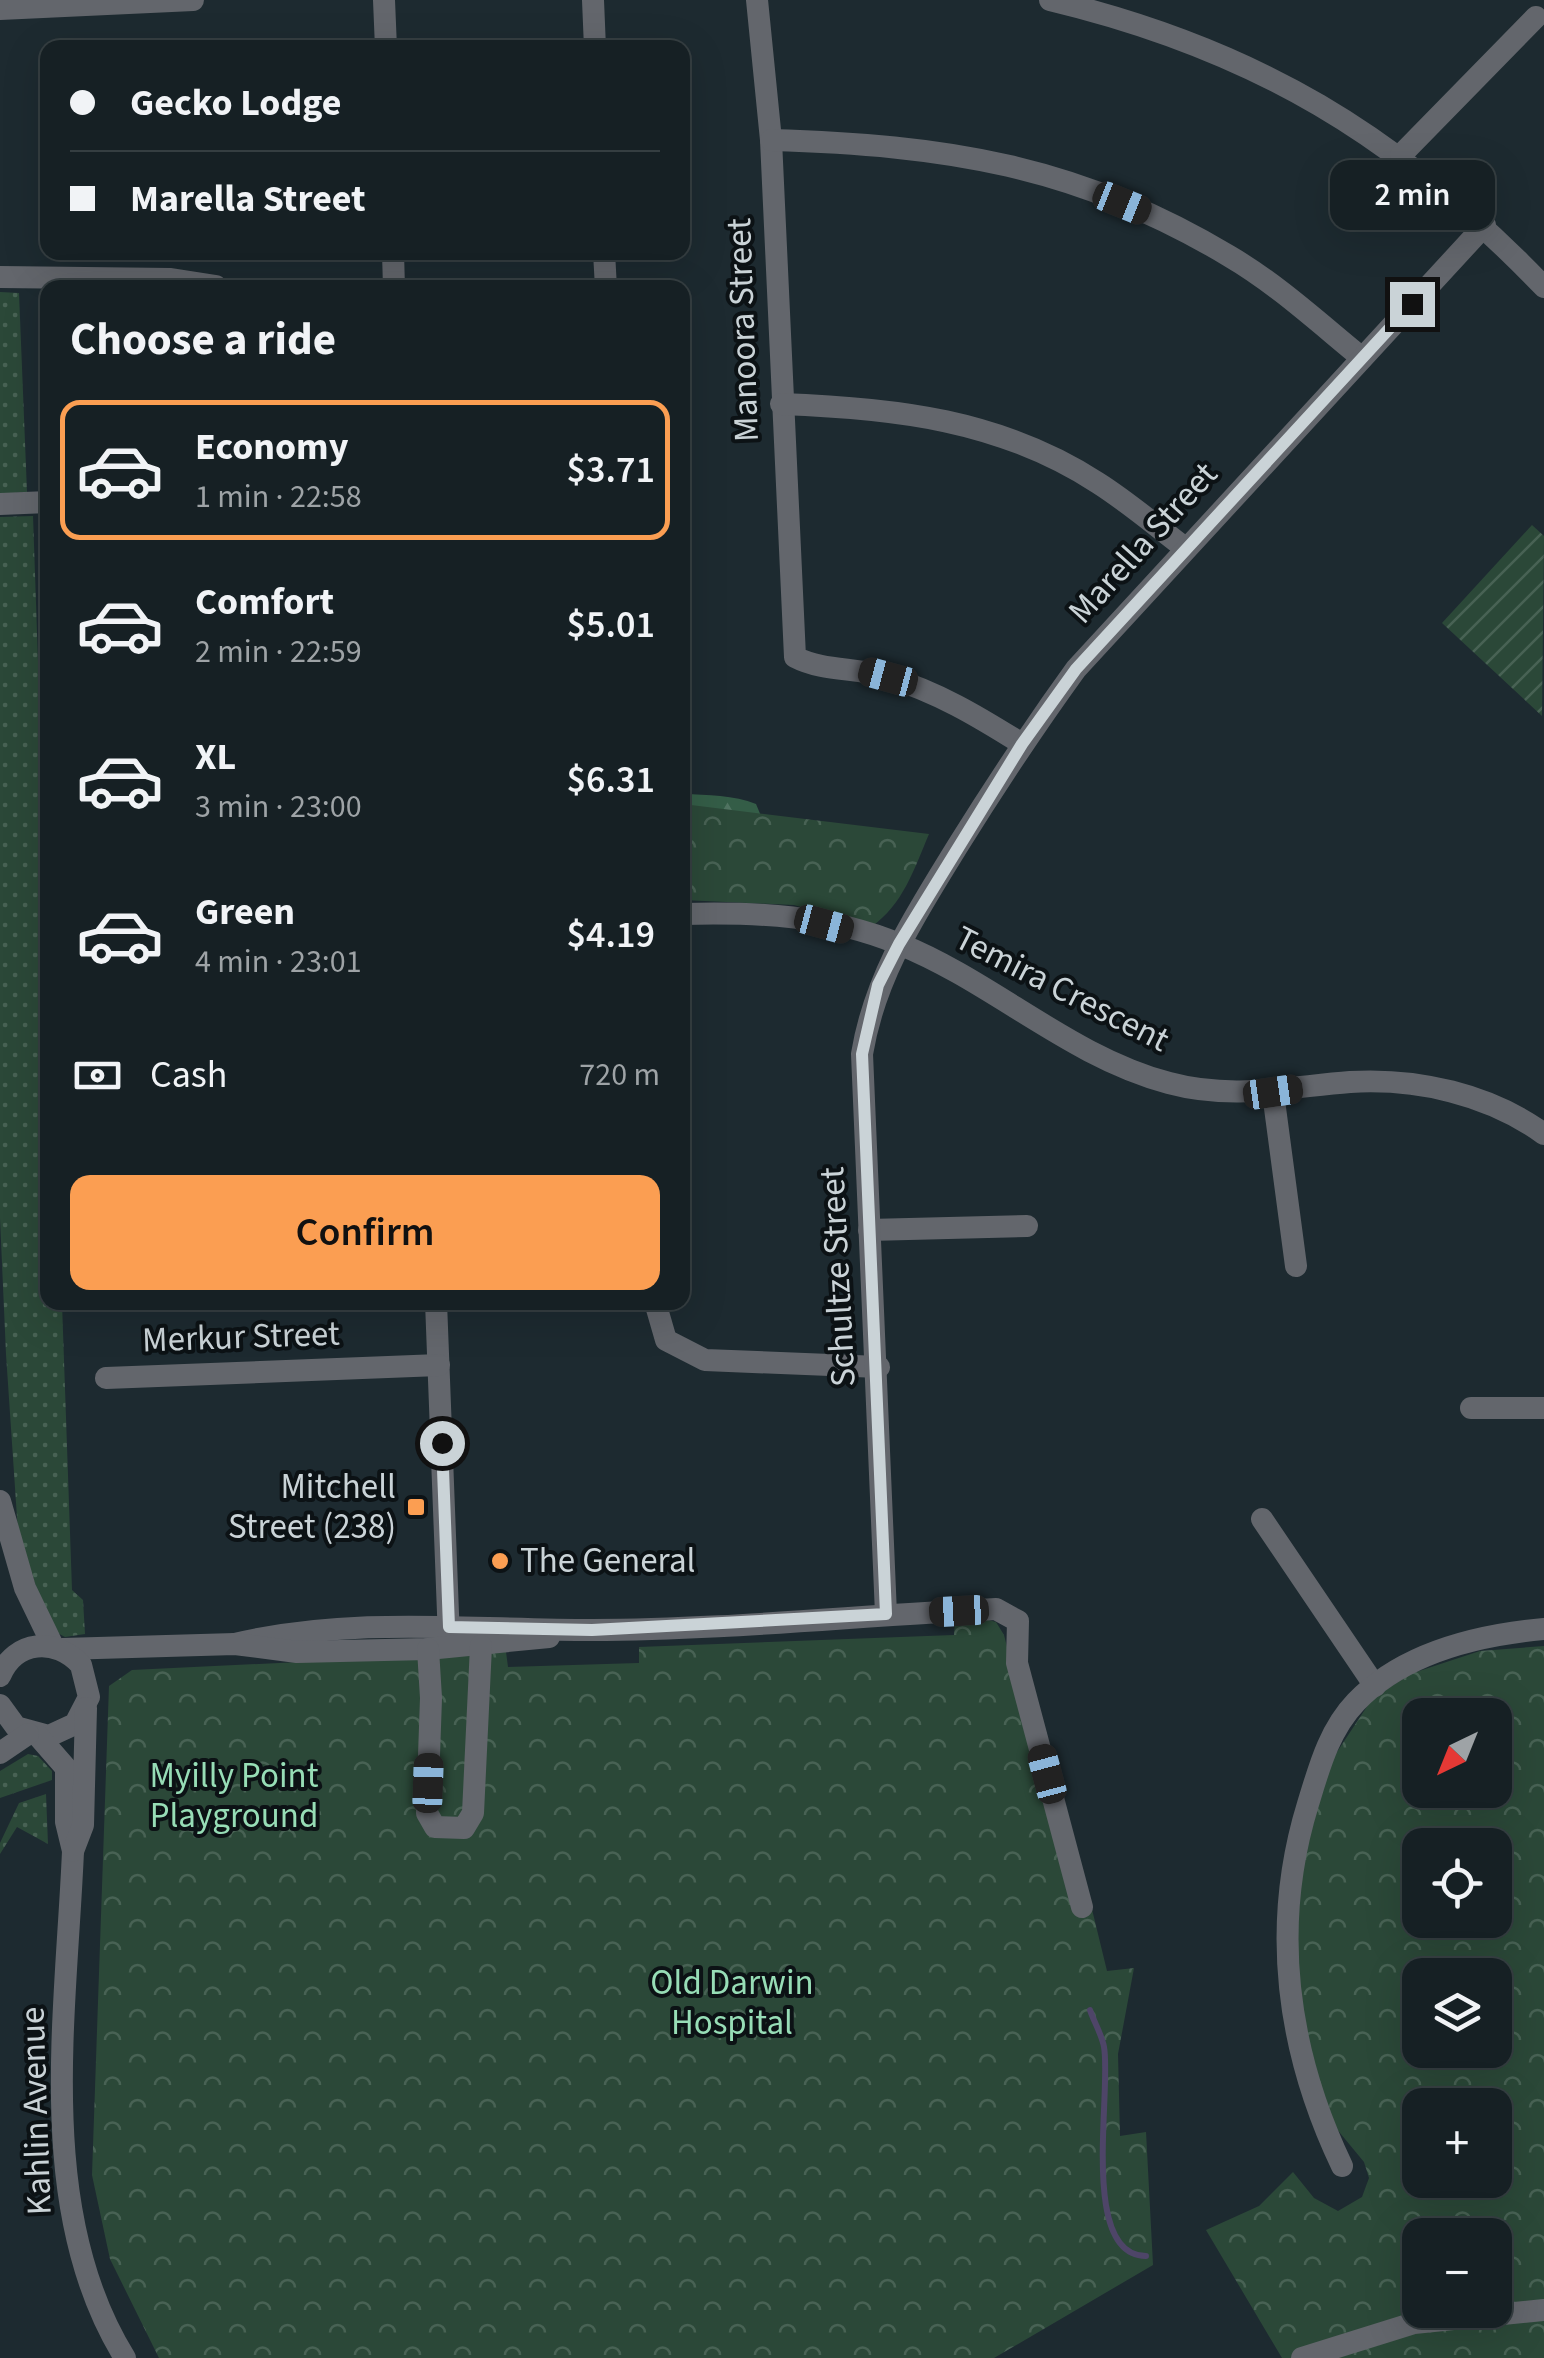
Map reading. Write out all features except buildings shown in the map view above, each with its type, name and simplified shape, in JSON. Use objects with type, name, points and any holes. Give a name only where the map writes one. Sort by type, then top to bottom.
[{"type":"street","points":[[0,9],[193,0]]},
{"type":"street","points":[[384,0],[386,40]]},
{"type":"street","points":[[593,0],[595,40]]},
{"type":"street","name":"Manoora Street","points":[[757,0],[771,140],[795,657],[815,668],[856,668],[922,688],[1022,744]]},
{"type":"street","points":[[1050,0],[1145,26],[1303,94],[1401,155],[1485,225],[1544,287]]},
{"type":"street","points":[[1401,155],[1534,14]]},
{"type":"street","points":[[771,140],[870,142],[971,154],[1086,188],[1158,218],[1232,257],[1362,358]]},
{"type":"street","name":"Marella Street","points":[[899,944],[1022,744],[1076,669],[1485,225]]},
{"type":"street","points":[[0,277],[177,280]]},
{"type":"street","points":[[781,404],[928,414],[988,429],[1043,451],[1099,484],[1185,548]]},
{"type":"street","points":[[0,504],[40,502]]},
{"type":"street","name":"Temira Crescent","points":[[690,914],[791,915],[899,944],[1133,1071],[1195,1089],[1273,1092],[1352,1082],[1430,1086],[1483,1100],[1544,1134]]},
{"type":"street","name":"Schultze Street","points":[[886,1614],[879,1367],[862,1054],[878,985],[899,944]]},
{"type":"street","points":[[1273,1092],[1296,1266]]},
{"type":"street","points":[[869,1230],[1027,1226]]},
{"type":"street","points":[[436,1310],[442,1641],[431,1698],[427,1814],[434,1827],[449,1831],[464,1828],[473,1813],[481,1646]]},
{"type":"street","points":[[657,1310],[666,1340],[705,1360],[879,1367]]},
{"type":"street","name":"Merkur Street","points":[[106,1378],[439,1364]]},
{"type":"street","points":[[1471,1408],[1544,1408]]},
{"type":"street","points":[[0,1501],[25,1588],[58,1648],[81,1665],[88,1697]]},
{"type":"street","points":[[1262,1519],[1374,1686]]},
{"type":"street","points":[[442,1641],[996,1609],[1018,1622],[1018,1663],[1082,1907]]},
{"type":"street","points":[[1,1669],[26,1648],[136,1649],[234,1644],[295,1630],[481,1646],[592,1630]]},
{"type":"street","points":[[1342,2166],[1304,2070],[1288,1979],[1286,1919],[1297,1842],[1318,1770],[1333,1733],[1357,1700],[1400,1668],[1441,1650],[1544,1630]]},
{"type":"street","points":[[0,1753],[34,1735],[69,1729],[88,1697],[100,1662],[136,1649]]},
{"type":"street","name":"Kahlin Avenue","points":[[72,1851],[83,1825],[88,1697]]},
{"type":"street","name":"Kahlin Avenue","points":[[0,1705],[8,1720],[34,1735],[66,1768],[66,1822],[72,1851],[65,2047],[67,2197],[92,2296],[124,2358]]},
{"type":"street","points":[[1302,2358],[1414,2322],[1544,2310]]},
{"type":"green space","points":[[0,292],[19,293],[27,492],[0,494]]},
{"type":"green space","points":[[33,516],[40,719],[40,1310],[62,1310],[72,1590],[83,1600],[85,1634],[65,1637],[50,1629],[18,1532],[6,1354],[0,1218],[0,517]]},
{"type":"green space","points":[[1532,525],[1544,536],[1542,716],[1442,623]]},
{"type":"green space","points":[[690,794],[748,801],[756,804],[761,816],[690,843]]},
{"type":"green space","points":[[690,805],[929,834],[899,897],[871,927],[794,905],[690,900]]},
{"type":"green space","name":"Old Darwin Hospital","points":[[981,1618],[996,1622],[1004,1635],[1070,1897],[1088,1893],[1107,1971],[1134,1968],[1118,2054],[1120,2136],[1146,2132],[1153,2265],[994,2358],[159,2358],[110,2259],[92,2175],[109,1686],[132,1670],[506,1652],[508,1667],[639,1663],[639,1647],[954,1635],[955,1620]]},
{"type":"green space","points":[[1544,1646],[1544,2358],[1282,2358],[1206,2230],[1259,2206],[1293,2172],[1314,2198],[1338,2211],[1362,2197],[1369,2178],[1364,2162],[1326,2116],[1300,2019],[1293,1895],[1331,1761],[1372,1699],[1410,1674],[1480,1651]]},
{"type":"green space","points":[[28,1754],[38,1756],[52,1771],[52,1780],[0,1798],[0,1771]]},
{"type":"green space","points":[[46,1794],[48,1844],[17,1827],[0,1854],[0,1843],[19,1803]]},
{"type":"waterway","points":[[1090,2010],[1104,2047],[1105,2201],[1112,2229],[1125,2249],[1146,2256]]},
{"type":"place","name":"Mitchell Street (238)","points":[[416,1507]]},
{"type":"place","name":"The General","points":[[500,1561]]},
{"type":"route","points":[[442,1443],[449,1627],[592,1630],[886,1614],[879,1367],[862,1054],[878,985],[916,914],[1022,744],[1076,669],[1412,304]]},
{"type":"park label","name":"Myilly Point Playground","points":[[234,1796]]}]
